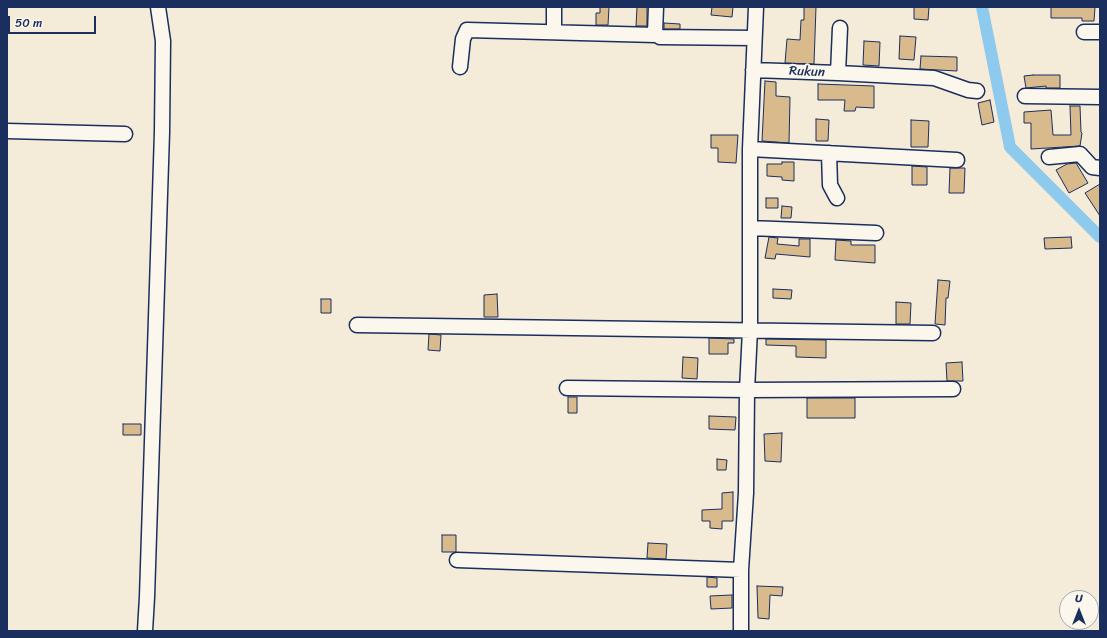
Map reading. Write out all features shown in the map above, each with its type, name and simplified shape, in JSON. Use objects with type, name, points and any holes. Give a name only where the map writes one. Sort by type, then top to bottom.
[{"type":"street","points":[[145,631],[162,132],[163,41],[158,7]]},
{"type":"street","points":[[554,7],[554,32]]},
{"type":"street","points":[[656,7],[656,35]]},
{"type":"street","points":[[741,631],[741,570],[746,493],[747,390],[750,330],[750,149],[756,7]]},
{"type":"street","name":"Rukun","points":[[754,70],[838,73],[840,28]]},
{"type":"street","points":[[460,68],[463,39],[467,30],[656,35],[668,38],[754,38]]},
{"type":"street","points":[[1084,32],[1100,32]]},
{"type":"street","points":[[838,73],[934,78],[977,91]]},
{"type":"street","points":[[1025,96],[1100,97]]},
{"type":"street","points":[[7,131],[125,134]]},
{"type":"street","points":[[750,149],[957,160]]},
{"type":"street","points":[[829,153],[830,185],[837,198]]},
{"type":"street","points":[[1049,157],[1080,154],[1092,167],[1100,168]]},
{"type":"street","points":[[750,228],[876,233]]},
{"type":"street","points":[[357,325],[933,333]]},
{"type":"street","points":[[567,388],[747,390],[953,389]]},
{"type":"street","points":[[457,560],[741,570]]},
{"type":"building","points":[[600,7],[609,7],[608,25],[596,25],[596,13],[600,13]]},
{"type":"building","points":[[637,7],[647,7],[647,26],[636,26]]},
{"type":"building","points":[[712,7],[733,7],[732,17],[711,15]]},
{"type":"building","points":[[804,7],[816,7],[814,64],[785,63],[787,39],[800,40],[801,20],[804,20]]},
{"type":"building","points":[[914,7],[929,7],[928,20],[914,19]]},
{"type":"building","points":[[1051,7],[1095,7],[1094,21],[1082,21],[1082,18],[1051,18]]},
{"type":"building","points":[[664,23],[680,24],[680,29],[664,29]]},
{"type":"building","points":[[900,36],[916,37],[914,60],[899,59]]},
{"type":"building","points":[[864,41],[880,42],[879,66],[863,65]]},
{"type":"building","points":[[921,56],[957,57],[957,71],[920,69]]},
{"type":"building","points":[[1060,75],[1060,88],[1046,88],[1046,86],[1026,88],[1024,76]]},
{"type":"building","points":[[765,81],[776,82],[776,96],[790,97],[789,143],[762,141]]},
{"type":"building","points":[[818,84],[874,86],[874,108],[856,107],[855,111],[844,111],[845,100],[818,100]]},
{"type":"building","points":[[990,100],[994,122],[982,125],[978,103]]},
{"type":"building","points":[[1070,106],[1080,106],[1082,133],[1080,146],[1031,149],[1031,123],[1024,123],[1024,112],[1051,110],[1053,135],[1071,135]]},
{"type":"building","points":[[816,119],[829,120],[828,141],[816,141]]},
{"type":"building","points":[[911,120],[929,121],[928,147],[911,147]]},
{"type":"building","points":[[711,135],[738,135],[736,163],[718,162],[718,148],[711,148]]},
{"type":"building","points":[[782,162],[794,162],[794,181],[782,180],[782,177],[767,176],[767,164],[782,164]]},
{"type":"building","points":[[1076,163],[1088,183],[1069,193],[1056,170],[1067,164]]},
{"type":"building","points":[[912,166],[927,167],[927,185],[912,185]]},
{"type":"building","points":[[950,168],[965,168],[964,193],[949,193]]},
{"type":"building","points":[[1100,184],[1100,216],[1085,193]]},
{"type":"building","points":[[766,198],[778,198],[778,208],[766,208]]},
{"type":"building","points":[[782,206],[792,207],[791,218],[781,218]]},
{"type":"building","points":[[769,237],[778,238],[777,244],[799,246],[799,239],[810,239],[810,257],[776,254],[775,259],[765,258]]},
{"type":"building","points":[[1071,237],[1072,248],[1045,249],[1044,238]]},
{"type":"building","points":[[836,240],[851,241],[851,245],[875,245],[875,263],[835,260]]},
{"type":"building","points":[[938,280],[950,281],[948,298],[946,298],[945,325],[935,324]]},
{"type":"building","points":[[773,289],[792,290],[791,299],[773,298]]},
{"type":"building","points":[[497,294],[498,317],[484,317],[484,295]]},
{"type":"building","points":[[321,299],[331,299],[331,313],[321,313]]},
{"type":"building","points":[[896,302],[911,303],[910,324],[896,324]]},
{"type":"building","points":[[429,334],[441,335],[440,351],[428,350]]},
{"type":"building","points":[[709,338],[734,339],[734,343],[728,343],[728,354],[709,354]]},
{"type":"building","points":[[766,339],[826,340],[826,358],[796,357],[796,346],[766,345]]},
{"type":"building","points":[[683,357],[698,358],[697,379],[682,378]]},
{"type":"building","points":[[962,362],[963,381],[947,381],[946,363]]},
{"type":"building","points":[[568,397],[577,397],[577,413],[568,413]]},
{"type":"building","points":[[807,398],[855,398],[855,418],[807,418]]},
{"type":"building","points":[[709,416],[736,417],[735,430],[709,429]]},
{"type":"building","points":[[123,424],[141,424],[141,435],[123,435]]},
{"type":"building","points":[[782,433],[781,462],[765,461],[764,434]]},
{"type":"building","points":[[717,459],[727,460],[726,470],[717,470]]},
{"type":"building","points":[[733,492],[733,521],[722,521],[722,529],[710,528],[710,521],[702,521],[702,510],[722,509],[722,493]]},
{"type":"building","points":[[442,535],[456,535],[456,552],[442,552]]},
{"type":"building","points":[[648,543],[667,544],[666,559],[647,558]]},
{"type":"building","points":[[707,577],[717,578],[717,587],[707,587]]},
{"type":"building","points":[[757,586],[783,587],[782,596],[770,595],[769,619],[758,618]]},
{"type":"building","points":[[732,595],[732,608],[711,609],[710,596]]},
{"type":"waterway","points":[[982,7],[1010,147],[1100,237]]}]
